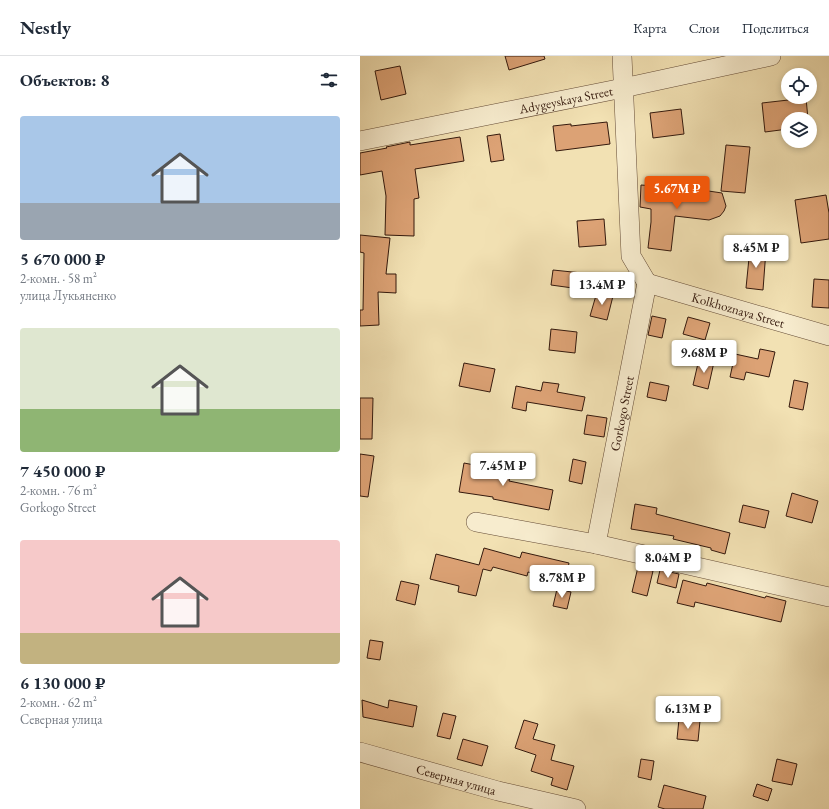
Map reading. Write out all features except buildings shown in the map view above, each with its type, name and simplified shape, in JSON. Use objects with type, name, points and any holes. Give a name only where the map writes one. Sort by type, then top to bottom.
[{"type":"street","points":[[622,56],[631,256],[647,283]]},
{"type":"street","name":"Adygeyskaya Street","points":[[360,141],[623,88],[771,56]]},
{"type":"street","name":"Kolkhoznaya Street","points":[[647,283],[829,336]]},
{"type":"street","name":"Gorkogo Street","points":[[596,544],[647,283]]},
{"type":"street","points":[[476,522],[596,544],[829,597]]},
{"type":"street","name":"Северная улица","points":[[360,752],[498,791],[576,809]]}]
